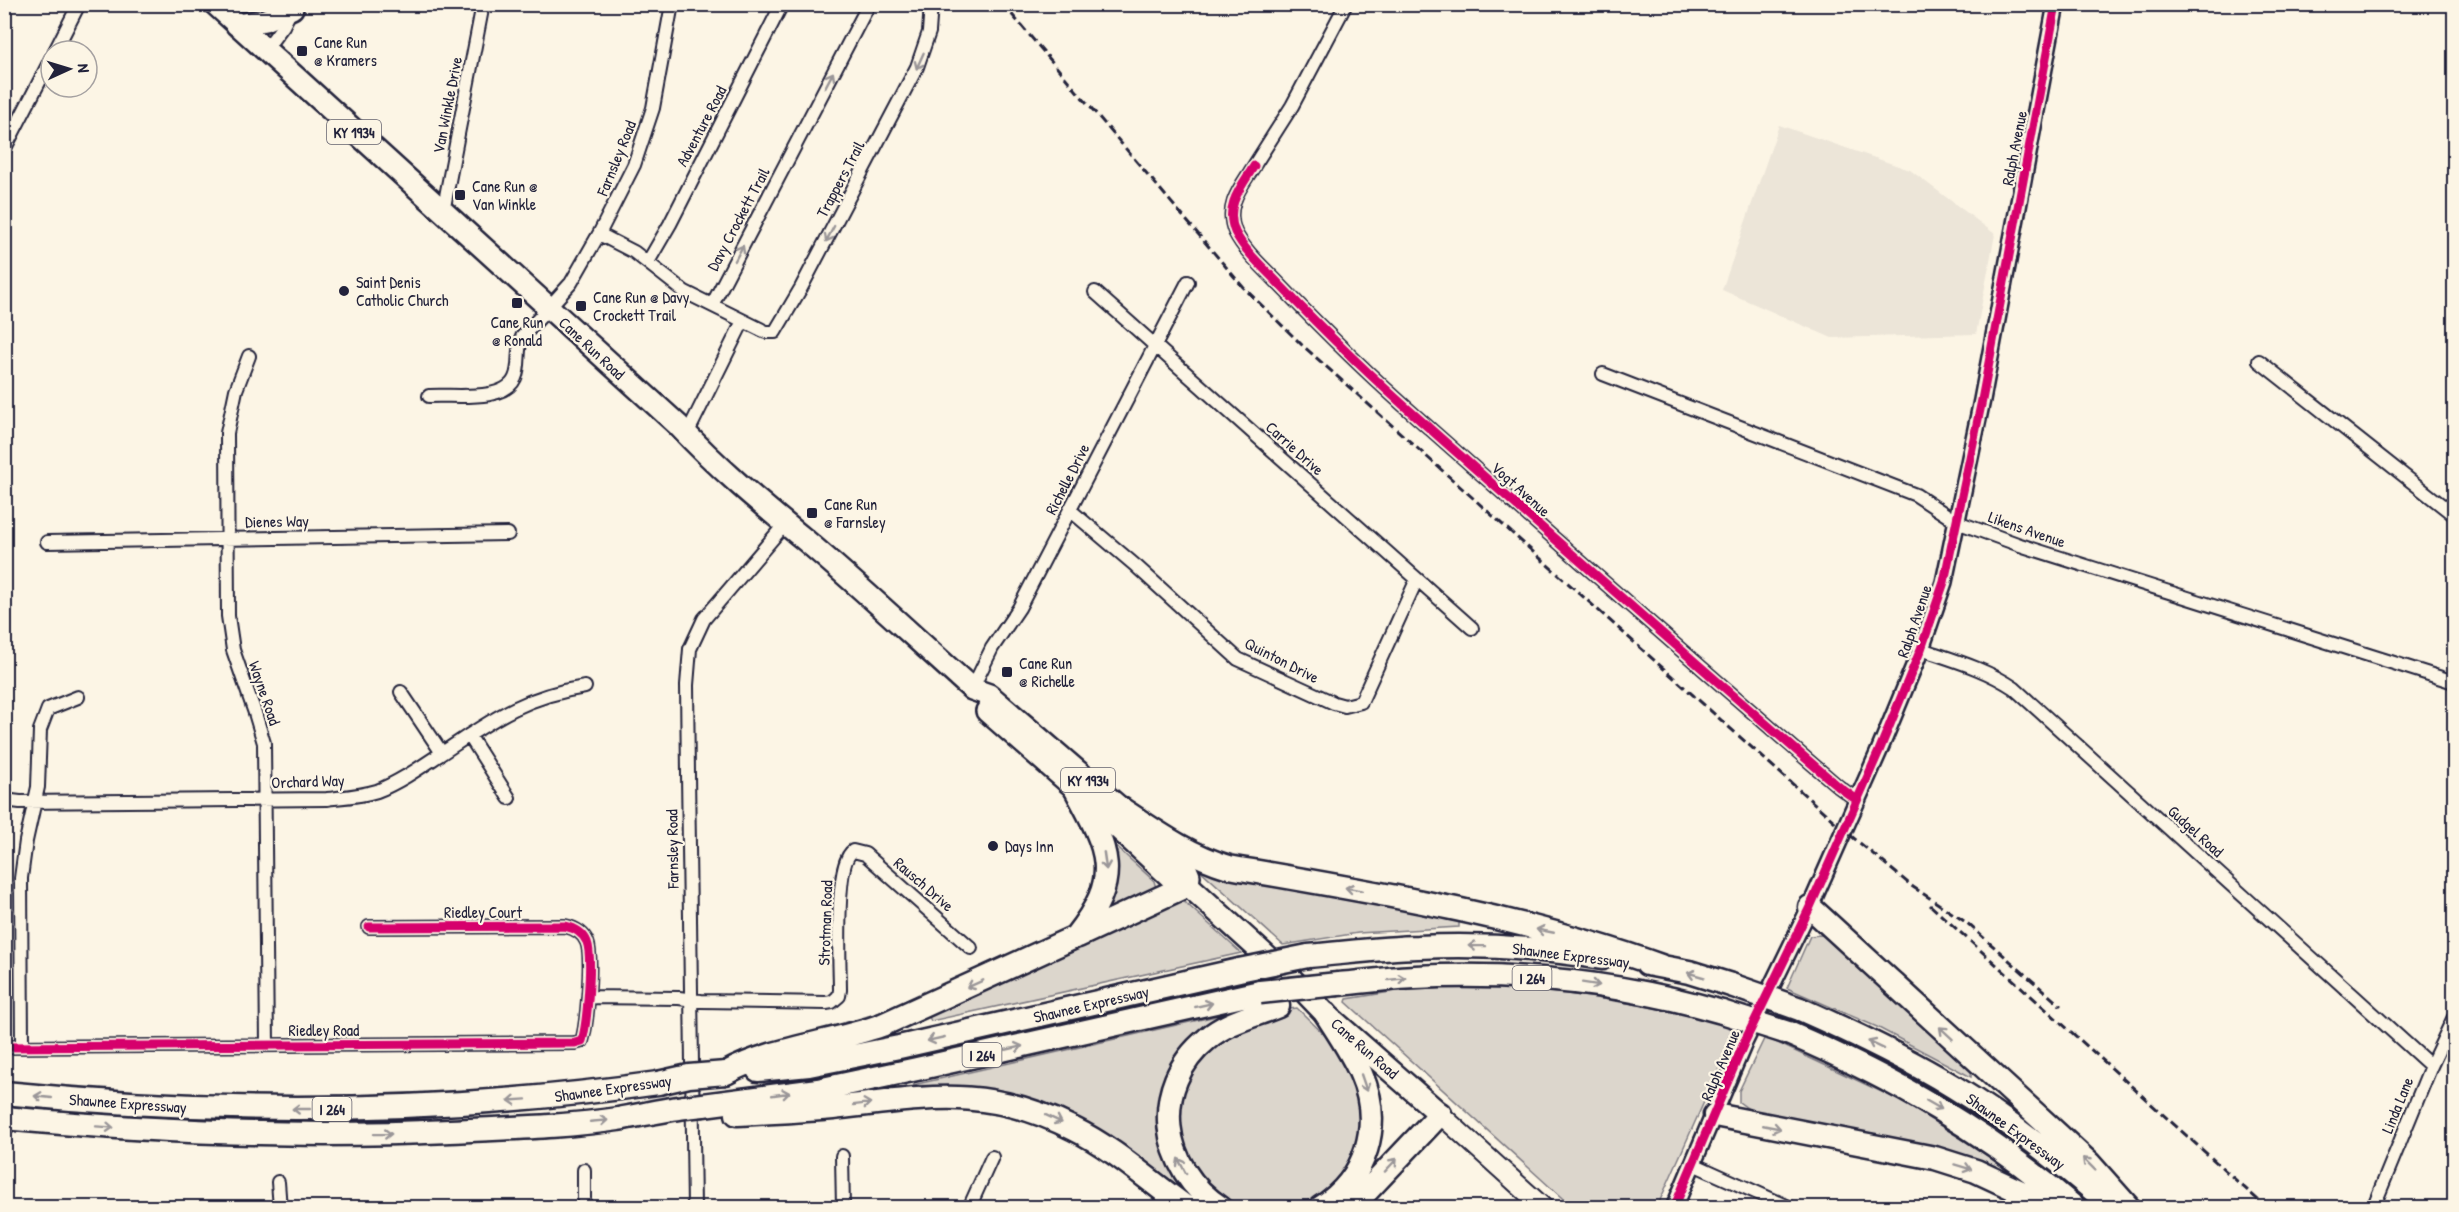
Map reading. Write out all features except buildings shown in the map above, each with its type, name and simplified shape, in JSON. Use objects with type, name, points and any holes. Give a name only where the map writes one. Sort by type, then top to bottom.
[{"type":"highway","name":"Cane Run Road","points":[[215,4],[687,434],[704,453],[972,689],[989,695],[1120,807],[1186,869],[1189,876],[1188,885]]},
{"type":"highway","points":[[237,25],[265,20],[292,7]]},
{"type":"highway","name":"Cane Run Road","points":[[972,689],[978,703],[1007,731],[1075,788],[1177,883],[1188,885],[1299,986],[1326,1014],[1440,1114]]},
{"type":"highway","points":[[1075,788],[1098,831],[1107,873],[1103,892],[1093,914],[1075,937]]},
{"type":"highway","points":[[1120,807],[1187,852],[1229,867],[1381,894],[1553,932],[1599,944],[1661,966]]},
{"type":"highway","points":[[726,1073],[749,1060],[858,1034],[1188,885]]},
{"type":"highway","points":[[1810,907],[2089,1163],[2129,1208]]},
{"type":"highway","name":"Shawnee Expressway","points":[[4,1093],[153,1105],[319,1110],[492,1102],[658,1083],[689,1076],[809,1065],[1308,956],[1417,947],[1492,947],[1571,953],[1661,966],[1731,985],[1800,1009],[1911,1063],[1956,1088],[2056,1159],[2114,1208]]},
{"type":"highway","name":"Shawnee Expressway","points":[[4,1118],[143,1130],[302,1135],[499,1129],[618,1119],[658,1111],[818,1090],[917,1070],[1260,992],[1415,977],[1495,976],[1563,981],[1643,992],[1722,1012],[1788,1033],[1842,1056],[1940,1108],[2019,1162],[2075,1208]]},
{"type":"highway","points":[[1221,1208],[1200,1192],[1180,1164],[1169,1127],[1172,1093],[1188,1058],[1209,1037],[1227,1026],[1338,984]]},
{"type":"highway","points":[[1320,1208],[1339,1194],[1353,1178],[1365,1157],[1371,1126],[1368,1095],[1362,1075],[1326,1014]]},
{"type":"highway","points":[[703,1105],[718,1116],[831,1108],[920,1097],[956,1096],[993,1100],[1045,1115],[1077,1130],[1112,1152],[1187,1208]]},
{"type":"highway","points":[[1351,1208],[1440,1114]]},
{"type":"highway","points":[[1715,1115],[1935,1158],[1976,1171],[2021,1192],[2047,1208]]},
{"type":"main road","name":"Cane Run Road","points":[[1440,1114],[1545,1208]]},
{"type":"street","points":[[61,39],[79,4]]},
{"type":"street","name":"Van Winkle Drive","points":[[442,212],[483,4]]},
{"type":"street","name":"Farnsley Road","points":[[429,396],[491,394],[511,385],[517,372],[518,344],[571,283],[626,182],[645,136],[653,108],[672,4]]},
{"type":"street","name":"Adventure Road","points":[[648,262],[670,224],[782,4]]},
{"type":"street","name":"Davy Crockett Trail","points":[[712,305],[869,4]]},
{"type":"street","name":"Trappers Trail","points":[[743,321],[772,333],[781,325],[917,67],[929,32],[932,4]]},
{"type":"street","name":"Vogt Avenue","points":[[1346,4],[1292,106],[1234,198],[1232,216],[1236,233],[1246,249],[1319,326],[1385,389],[1684,654],[1857,800]]},
{"type":"street","name":"Ralph Avenue","points":[[1674,1208],[1744,1043],[1810,907],[1857,800],[1921,649],[1944,582],[1983,400],[2056,4]]},
{"type":"street","points":[[265,50],[283,26],[292,7]]},
{"type":"street","points":[[4,150],[39,82]]},
{"type":"street","name":"Vogt Avenue","points":[[1220,208],[1254,166]]},
{"type":"street","points":[[599,234],[622,245],[648,262],[685,292],[743,321],[687,434]]},
{"type":"street","name":"Richelle Drive","points":[[972,689],[992,648],[1018,608],[1188,282]]},
{"type":"street","name":"Carrie Drive","points":[[1095,292],[1472,628]]},
{"type":"street","name":"Wayne Road","points":[[249,356],[236,390],[226,433],[226,538],[229,631],[233,650],[264,743],[267,1045]]},
{"type":"street","points":[[2259,360],[2454,515]]},
{"type":"street","name":"Likens Avenue","points":[[1603,374],[1916,495],[1957,522],[2020,545],[2454,682]]},
{"type":"street","name":"Quinton Drive","points":[[1070,510],[1238,658],[1254,668],[1340,705],[1361,702],[1417,579]]},
{"type":"street","name":"Farnsley Road","points":[[694,1208],[687,763],[690,649],[704,619],[785,524]]},
{"type":"street","name":"Dienes Way","points":[[47,542],[508,534]]},
{"type":"street","name":"Gudgel Road","points":[[1921,649],[1982,670],[2014,688],[2432,1066]]},
{"type":"street","name":"Orchard Way","points":[[4,800],[35,802],[327,799],[360,795],[378,790],[401,779],[523,703],[551,693],[585,687]]},
{"type":"street","points":[[401,692],[442,753]]},
{"type":"street","points":[[22,1046],[21,878],[26,841],[39,787],[38,739],[45,714],[51,707],[78,697]]},
{"type":"street","points":[[469,735],[509,798]]},
{"type":"street","name":"Strotman Road","points":[[691,999],[826,1003],[837,999],[840,990],[839,900],[845,860],[853,851]]},
{"type":"street","name":"Rausch Drive","points":[[853,851],[865,854],[971,948]]},
{"type":"street","name":"Riedley Court","points":[[369,927],[565,926],[582,934],[588,946],[588,997]]},
{"type":"street","points":[[588,997],[691,999]]},
{"type":"street","name":"Riedley Road","points":[[4,1047],[575,1043],[582,1041],[583,1038],[588,997]]},
{"type":"street","name":"Linda Lane","points":[[2373,1208],[2454,1017]]},
{"type":"street","points":[[842,1156],[843,1208]]},
{"type":"street","points":[[969,1208],[992,1157]]},
{"type":"street","points":[[1693,1164],[1791,1208]]},
{"type":"street","points":[[584,1170],[584,1208]]},
{"type":"street","points":[[278,1182],[280,1208]]},
{"type":"shaded area","points":[[1779,125],[1910,170],[1995,234],[1976,334],[1832,338],[1722,290]]},
{"type":"shaded area","points":[[1111,842],[1154,881],[1156,888],[1106,910]]},
{"type":"shaded area","points":[[1188,859],[1459,917],[1459,927],[1358,933],[1283,945]]},
{"type":"shaded area","points":[[1179,900],[1187,904],[1241,953],[931,1021],[928,1015]]},
{"type":"shaded area","points":[[1810,936],[1831,937],[1972,1067],[1971,1077],[1877,1027],[1787,988]]},
{"type":"shaded area","points":[[1448,988],[1517,989],[1590,997],[1664,1010],[1737,1028],[1657,1207],[1572,1207],[1346,1002],[1347,999],[1397,991]]},
{"type":"shaded area","points":[[1297,1008],[1342,1052],[1350,1067],[1364,1125],[1344,1176],[1313,1203],[1302,1207],[1241,1208],[1212,1192],[1181,1150],[1177,1097],[1205,1048],[1281,1010]]},
{"type":"shaded area","points":[[1238,1011],[1178,1060],[1182,1185],[1177,1185],[1109,1137],[1061,1111],[1036,1101],[982,1089],[913,1085]]},
{"type":"shaded area","points":[[1765,1037],[1901,1101],[1997,1161],[2011,1176],[1750,1110],[1739,1102],[1739,1091]]},
{"type":"railway","points":[[1003,4],[1243,287],[1302,345],[1844,830],[1913,887],[1967,923],[2061,1006]]},
{"type":"railway","points":[[1930,905],[2267,1208]]},
{"type":"cycle path","points":[[1674,1208],[1744,1043],[1810,907],[1879,751],[1921,649],[1944,582],[1982,400],[2056,4]]},
{"type":"cycle path","points":[[1254,166],[1239,189],[1233,205],[1232,223],[1235,232],[1255,259],[1330,336],[1401,403],[1733,696],[1857,800]]},
{"type":"cycle path","points":[[4,1047],[575,1043],[582,1041],[589,991],[589,950],[587,942],[575,929],[565,926],[369,927]]},
{"type":"place","name":"Cane Run @ Kramers","points":[[302,51]]},
{"type":"place","name":"Cane Run @ Van Winkle","points":[[460,195]]},
{"type":"place","name":"Saint Denis Catholic Church","points":[[344,291]]},
{"type":"place","name":"Cane Run @ Ronald","points":[[517,303]]},
{"type":"place","name":"Cane Run @ Davy Crockett Trail","points":[[581,306]]},
{"type":"place","name":"Cane Run @ Farnsley","points":[[812,513]]},
{"type":"place","name":"Cane Run @ Richelle","points":[[1007,672]]},
{"type":"place","name":"Days Inn","points":[[993,846]]}]
